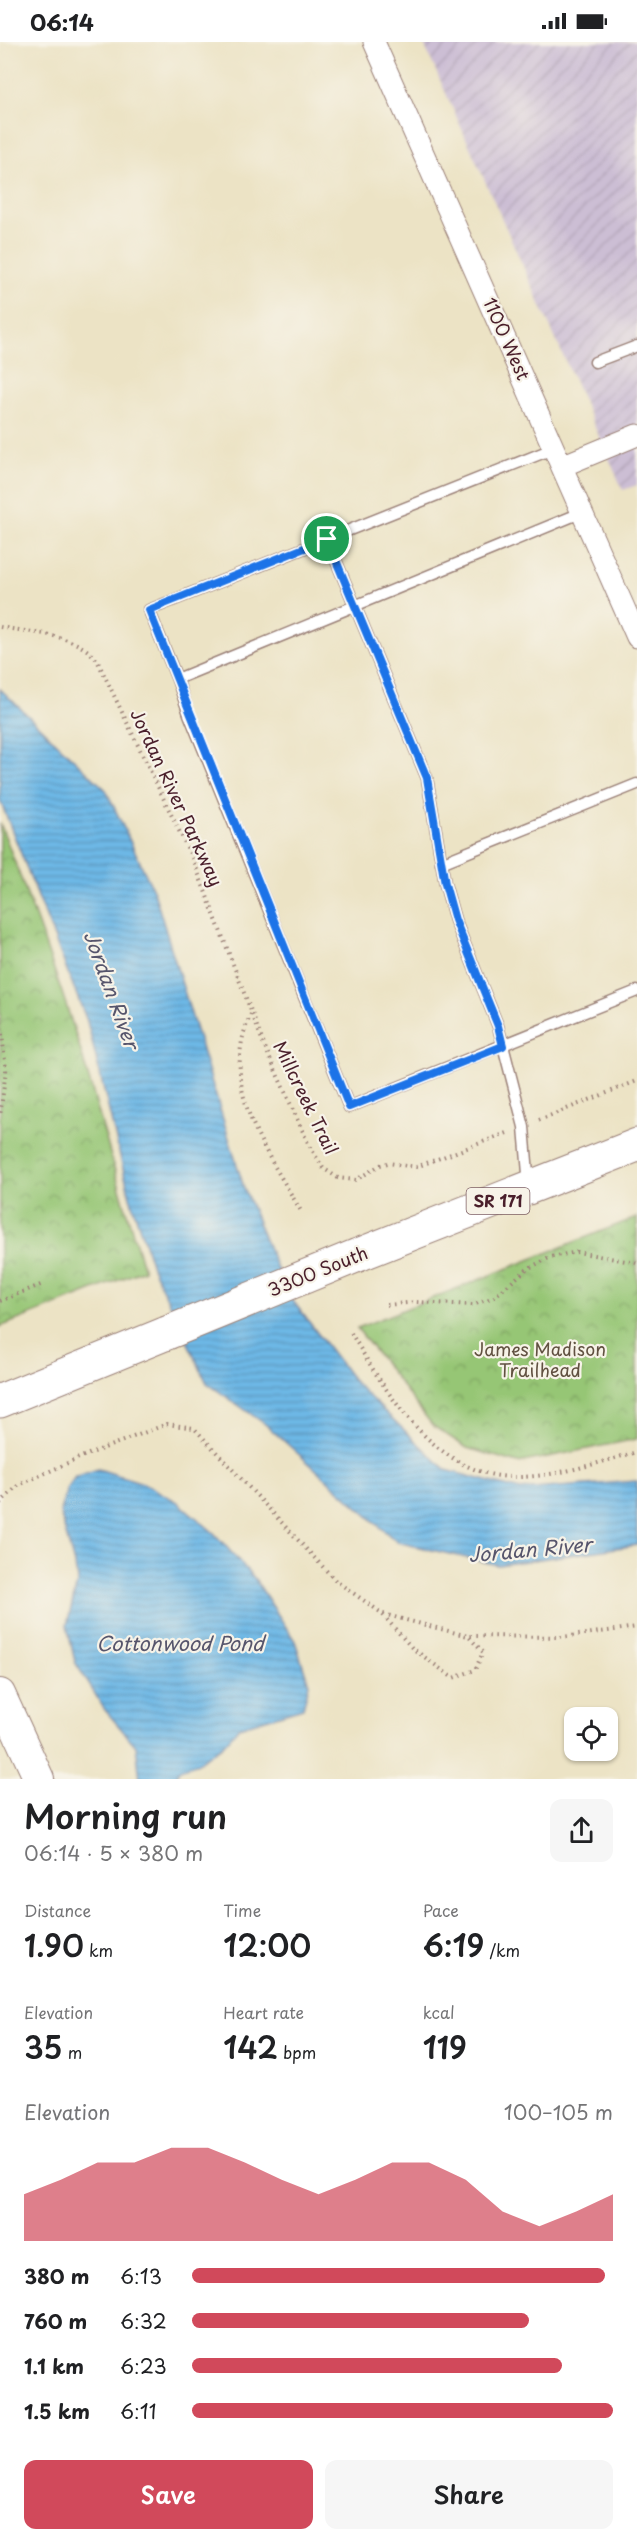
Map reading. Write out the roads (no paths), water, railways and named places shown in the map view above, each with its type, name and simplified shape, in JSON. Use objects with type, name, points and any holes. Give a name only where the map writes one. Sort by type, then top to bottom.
[{"type":"main road","name":"3300 South","points":[[4,1397],[637,1145]]},
{"type":"street","name":"1100 West","points":[[375,42],[637,637]]},
{"type":"street","points":[[558,457],[637,435]]},
{"type":"street","points":[[0,1694],[39,1779]]},
{"type":"lane","points":[[595,362],[637,346]]},
{"type":"lane","points":[[558,457],[327,539],[149,610],[193,725],[349,1107],[637,991]]},
{"type":"lane","points":[[177,679],[583,512]]},
{"type":"lane","points":[[327,539],[427,778],[441,862],[455,920],[498,1026],[524,1127],[530,1188]]},
{"type":"lane","points":[[441,862],[637,784]]},
{"type":"water","name":"Jordan River","points":[[0,689],[106,790],[154,892],[244,1188],[287,1293],[356,1384],[446,1470],[520,1490],[637,1481],[637,1545],[498,1565],[397,1542],[265,1424],[207,1383],[152,1267],[130,1197],[87,1021],[0,800]]},
{"type":"water","name":"Cottonwood Pond","points":[[98,1469],[143,1483],[178,1502],[214,1533],[255,1579],[295,1641],[309,1684],[303,1708],[239,1727],[223,1745],[198,1763],[180,1769],[174,1779],[140,1779],[136,1746],[105,1710],[75,1662],[67,1625],[78,1579],[60,1512],[67,1488],[75,1477]]},
{"type":"park label","name":"James Madison Trailhead","points":[[540,1360]]}]
